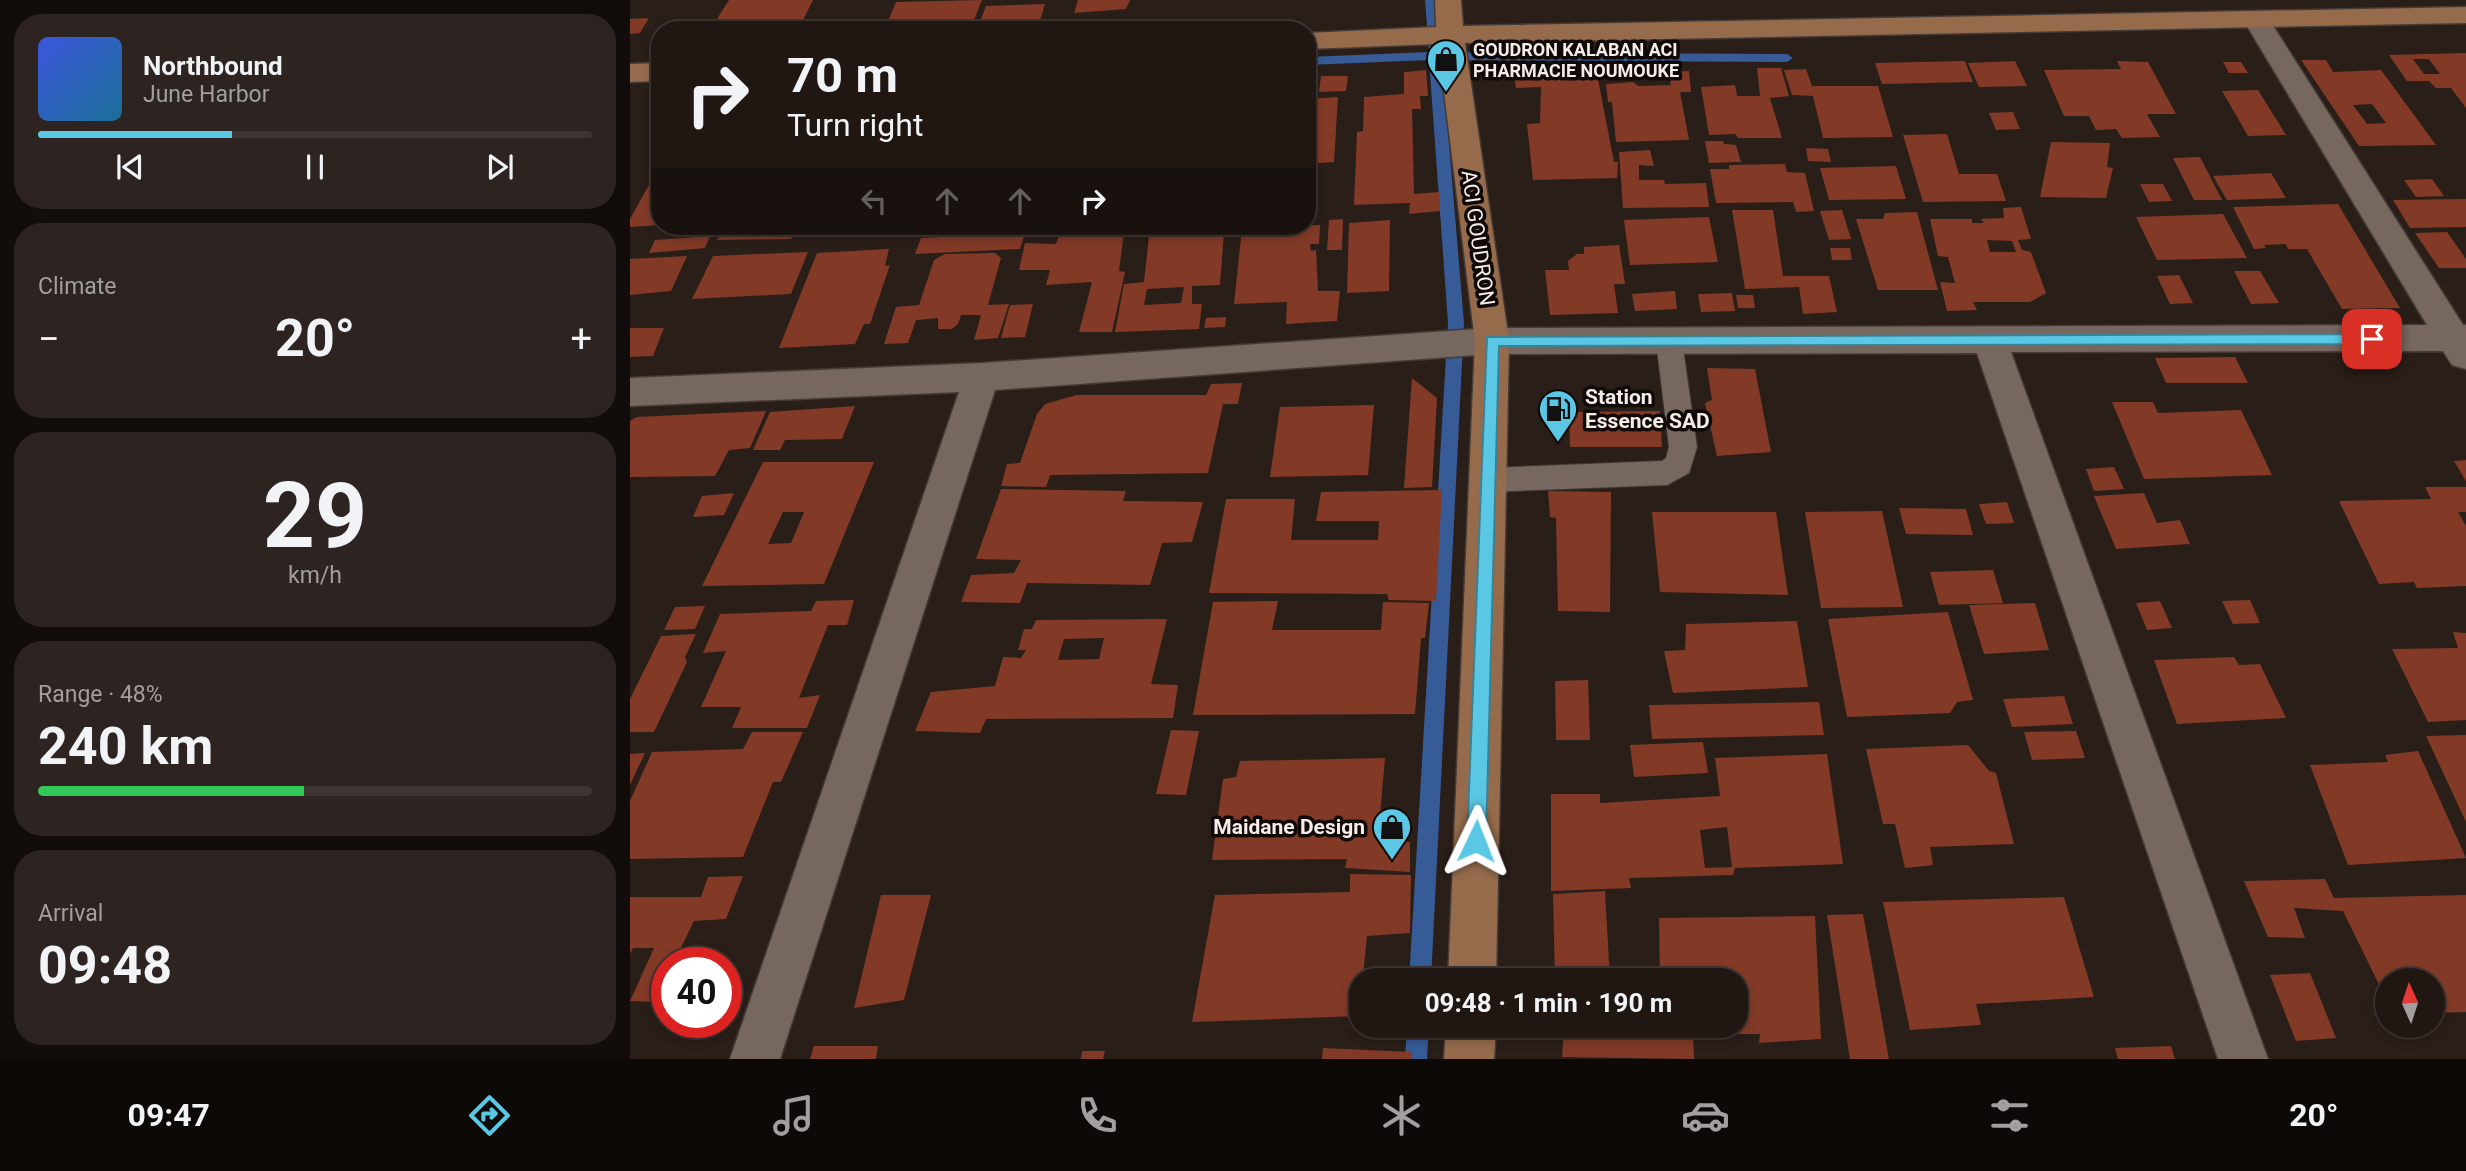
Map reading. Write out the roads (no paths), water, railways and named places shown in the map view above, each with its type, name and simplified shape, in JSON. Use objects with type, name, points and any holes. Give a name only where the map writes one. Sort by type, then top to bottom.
[{"type":"street","points":[[1316,39],[1449,17],[2257,21],[2466,15]]},
{"type":"street","name":"ACI GOUDRON","points":[[1449,17],[1492,341],[1472,968]]},
{"type":"street","points":[[2257,21],[2462,345]]},
{"type":"street","points":[[630,74],[651,73]]},
{"type":"street","points":[[630,391],[982,377],[1492,341],[2462,345]]},
{"type":"street","points":[[1990,341],[2243,1059]]},
{"type":"street","points":[[755,1059],[982,377]]},
{"type":"street","points":[[1469,1059],[1470,1038]]},
{"type":"lane","points":[[1488,480],[1667,473],[1679,465],[1683,447],[1670,341]]},
{"type":"waterway","points":[[1431,0],[1435,56]]},
{"type":"waterway","points":[[1316,61],[1435,56]]},
{"type":"waterway","points":[[1421,968],[1456,323],[1435,56]]},
{"type":"waterway","points":[[1435,56],[1787,58]]},
{"type":"waterway","points":[[1416,1059],[1417,1038]]},
{"type":"place","name":"GOUDRON KALABAN ACI PHARMACIE NOUMOUKE","points":[[1446,93]]},
{"type":"place","name":"Station Essence SAD","points":[[1558,443]]},
{"type":"place","name":"Maidane Design","points":[[1392,861]]}]
